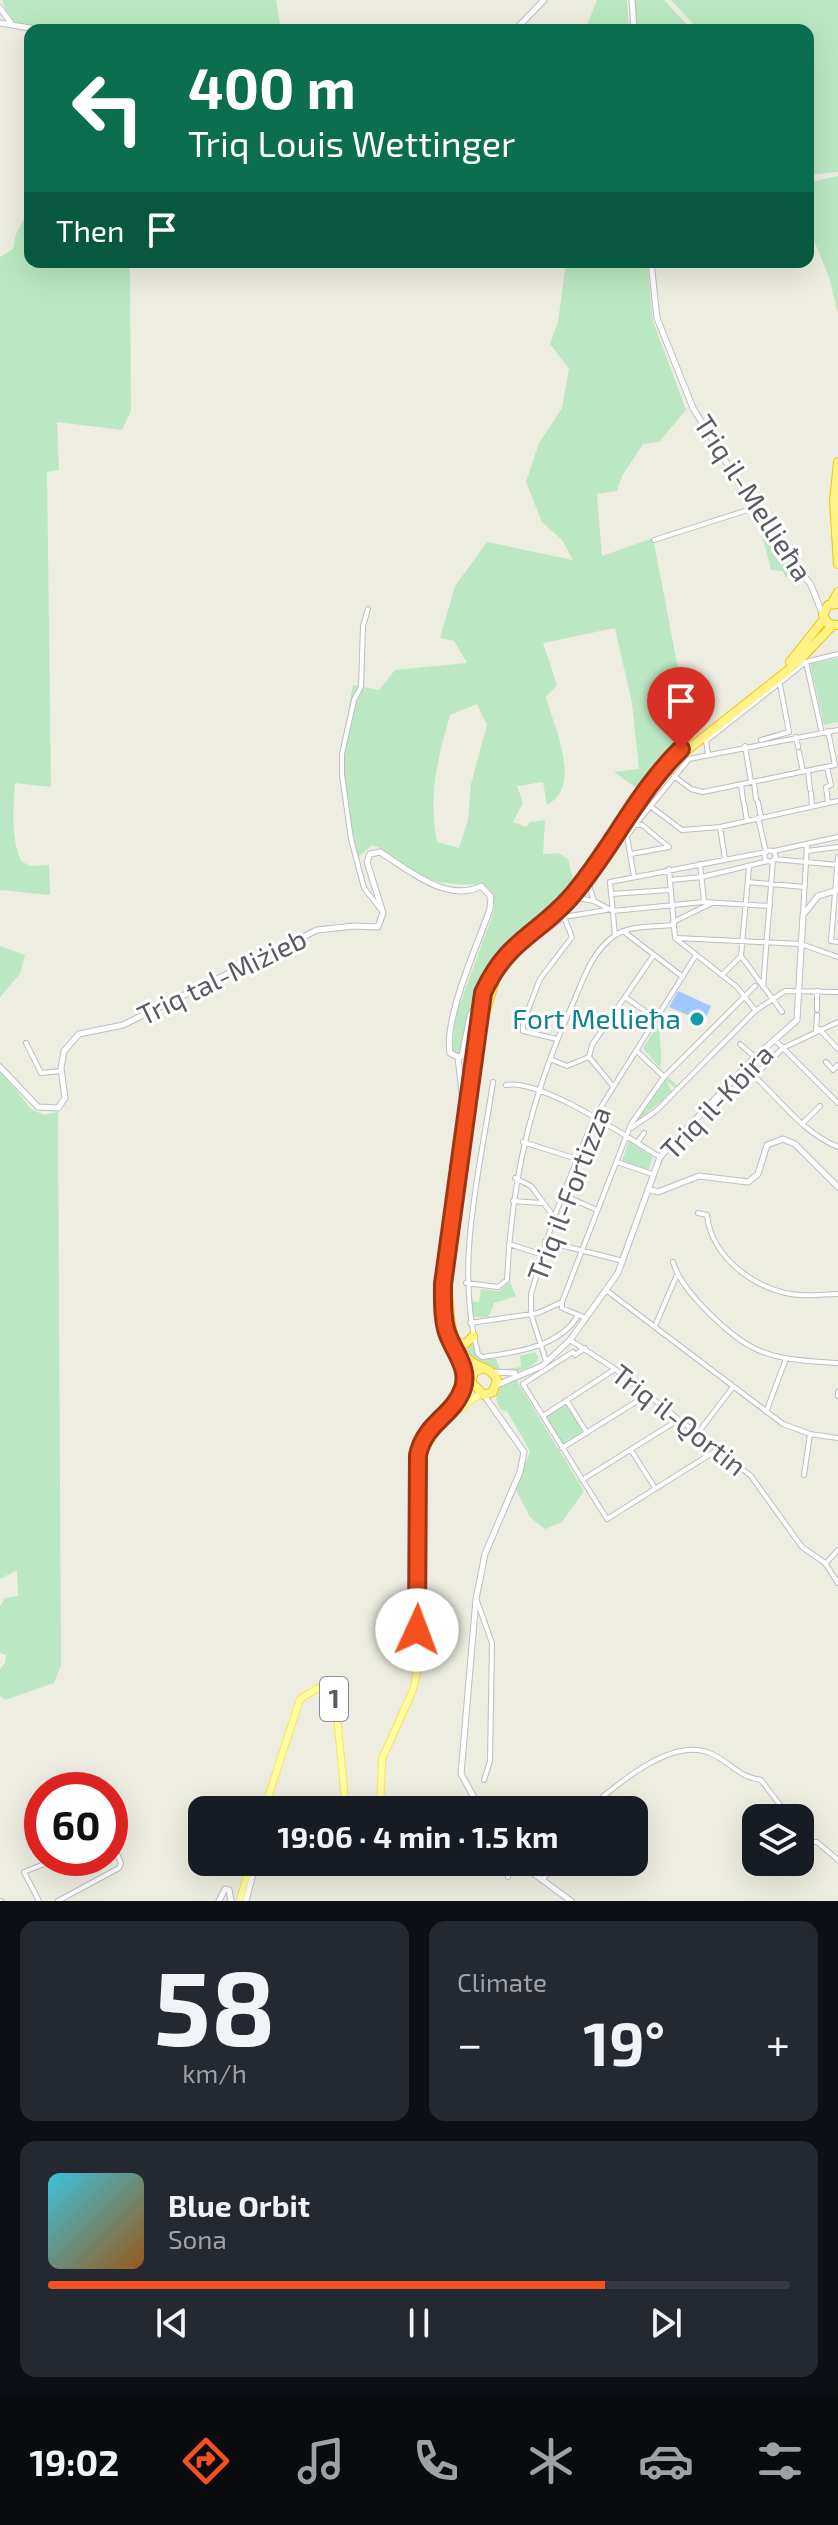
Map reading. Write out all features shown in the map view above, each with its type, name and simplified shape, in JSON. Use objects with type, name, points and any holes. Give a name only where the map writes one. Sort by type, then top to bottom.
[{"type":"highway","points":[[838,462],[834,501],[838,564]]},
{"type":"highway","points":[[823,617],[836,626],[796,664],[682,754],[643,800],[575,898],[522,942],[498,971],[488,995],[481,1031],[449,1267],[448,1305],[457,1341],[469,1360],[492,1371],[489,1391],[471,1382],[445,1325],[443,1284],[483,993],[498,963],[512,946],[568,900],[639,797],[669,760],[693,737],[793,660],[823,617],[833,604],[838,592]]},
{"type":"highway","points":[[457,1341],[465,1344],[473,1336]]},
{"type":"highway","points":[[457,1401],[464,1386],[464,1368]]},
{"type":"highway","points":[[471,1382],[474,1372],[483,1368]]},
{"type":"main road","points":[[381,1796],[382,1759],[413,1690],[418,1667],[417,1469],[425,1433],[471,1382]]},
{"type":"main road","points":[[417,1469],[428,1440],[441,1422],[489,1391]]},
{"type":"main road","name":"1","points":[[269,1796],[300,1699],[318,1688],[331,1695],[336,1705],[345,1796]]},
{"type":"main road","points":[[240,1901],[246,1876]]},
{"type":"street","points":[[521,24],[544,0]]},
{"type":"street","points":[[632,0],[634,24]]},
{"type":"street","points":[[0,8],[13,25]]},
{"type":"street","points":[[0,23],[24,27]]},
{"type":"street","name":"Triq il-Mellieħa","points":[[652,268],[657,318],[693,408],[754,508],[816,596],[823,617]]},
{"type":"street","points":[[654,540],[754,508]]},
{"type":"street","name":"Triq il-Mellieħa","points":[[816,596],[833,604]]},
{"type":"street","points":[[368,609],[363,626],[361,687],[354,700],[345,740],[342,775],[351,839],[364,888],[383,913]]},
{"type":"street","points":[[708,754],[706,741],[806,662],[838,654]]},
{"type":"street","points":[[806,662],[821,729]]},
{"type":"street","points":[[761,740],[789,732],[780,685]]},
{"type":"street","points":[[634,877],[627,836],[689,759],[838,730]]},
{"type":"street","points":[[674,776],[691,789],[703,792],[835,765],[828,731]]},
{"type":"street","points":[[796,737],[812,806]]},
{"type":"street","points":[[745,746],[766,852],[772,860]]},
{"type":"street","points":[[827,767],[831,785],[826,787],[828,803]]},
{"type":"street","points":[[741,784],[747,821]]},
{"type":"street","points":[[650,806],[682,830],[720,827],[838,801]]},
{"type":"street","points":[[631,854],[669,847],[642,825],[635,825]]},
{"type":"street","points":[[720,827],[725,859]]},
{"type":"street","points":[[615,935],[610,882],[838,837]]},
{"type":"street","points":[[803,915],[807,844]]},
{"type":"street","points":[[807,851],[838,847]]},
{"type":"street","points":[[383,913],[367,862],[370,854],[376,851],[438,885],[463,890],[481,886],[488,890],[490,909],[452,1024],[449,1048],[458,1057],[465,1119]]},
{"type":"street","points":[[763,987],[774,851]]},
{"type":"street","points":[[838,857],[831,941],[838,942]]},
{"type":"street","points":[[670,880],[702,877],[772,860],[838,865]]},
{"type":"street","points":[[700,864],[704,902]]},
{"type":"street","points":[[722,975],[741,956],[749,867]]},
{"type":"street","points":[[669,869],[675,938],[722,975],[755,1011]]},
{"type":"street","points":[[588,882],[594,901]]},
{"type":"street","points":[[748,882],[804,887]]},
{"type":"street","points":[[611,894],[670,890]]},
{"type":"street","points":[[803,915],[818,896],[836,890]]},
{"type":"street","points":[[575,898],[594,901],[606,910]]},
{"type":"street","points":[[481,1031],[496,983],[510,960],[528,941],[564,917],[606,910],[704,902],[770,906]]},
{"type":"street","points":[[466,1283],[498,1287],[507,1280],[515,1178],[523,1142],[557,1039],[595,953],[623,931],[673,924],[711,904]]},
{"type":"street","name":"Triq tal-Miżieb","points":[[0,1067],[38,1107],[58,1108],[63,1104],[61,1071],[64,1051],[79,1034],[123,1025],[317,930],[378,927],[383,913]]},
{"type":"street","name":"Triq il-Kbira","points":[[489,1391],[546,1361],[570,1340],[623,1261],[660,1157],[699,1111],[797,1020],[803,915]]},
{"type":"street","points":[[557,1039],[523,1031],[527,1004],[540,979],[572,937],[564,917]]},
{"type":"street","points":[[623,931],[683,977]]},
{"type":"street","points":[[675,938],[801,944],[838,957]]},
{"type":"street","name":"Triq il-Fortizza","points":[[546,1361],[531,1314],[531,1294],[540,1254],[594,1118],[696,955]]},
{"type":"street","points":[[589,1057],[592,1045],[653,956]]},
{"type":"street","points":[[741,956],[782,1012]]},
{"type":"street","points":[[586,1318],[562,1308],[562,1302],[629,1129],[664,1077],[755,986]]},
{"type":"street","points":[[629,1129],[656,1111],[755,1011],[785,991],[838,992]]},
{"type":"street","points":[[817,991],[818,1030],[838,1049]]},
{"type":"street","points":[[458,1057],[462,1056],[470,1016],[483,993]]},
{"type":"street","points":[[625,997],[656,1019]]},
{"type":"street","points":[[754,1076],[783,1048],[838,1022]]},
{"type":"street","points":[[775,1040],[838,1103]]},
{"type":"street","points":[[26,1043],[41,1073],[61,1071]]},
{"type":"street","points":[[740,1044],[755,1057]]},
{"type":"street","points":[[637,1051],[664,1077]]},
{"type":"street","points":[[550,1059],[567,1066],[589,1057]]},
{"type":"street","points":[[589,1057],[612,1085]]},
{"type":"street","points":[[826,1062],[833,1070],[838,1065]]},
{"type":"street","points":[[745,1068],[822,1141],[838,1147]]},
{"type":"street","points":[[493,1082],[466,1283],[470,1323],[479,1356],[524,1351],[539,1345],[573,1323],[578,1315]]},
{"type":"street","points":[[506,1085],[516,1083],[539,1089],[660,1157]]},
{"type":"street","points":[[802,1124],[820,1106]]},
{"type":"street","points":[[637,1143],[644,1133]]},
{"type":"street","points":[[648,1189],[658,1192],[699,1176],[748,1182],[758,1174],[767,1145],[783,1139],[795,1144],[838,1187]]},
{"type":"street","points":[[523,1142],[577,1159]]},
{"type":"street","points":[[616,1161],[652,1174]]},
{"type":"street","points":[[515,1178],[531,1186],[554,1217]]},
{"type":"street","points":[[562,1195],[597,1210]]},
{"type":"street","points":[[513,1201],[541,1203]]},
{"type":"street","points":[[698,1213],[707,1215],[718,1248],[751,1279],[799,1295],[838,1294]]},
{"type":"street","points":[[545,1241],[623,1261]]},
{"type":"street","points":[[509,1244],[540,1254]]},
{"type":"street","points":[[673,1262],[676,1277],[707,1311],[755,1349],[786,1359],[838,1363]]},
{"type":"street","points":[[655,1326],[676,1277]]},
{"type":"street","points":[[606,1290],[766,1412],[810,1434],[838,1438]]},
{"type":"street","points":[[470,1323],[531,1314],[562,1302]]},
{"type":"street","name":"Triq il-Qortin","points":[[570,1340],[615,1369],[751,1476],[802,1547],[825,1563],[838,1583]]},
{"type":"street","points":[[585,1348],[575,1355],[573,1352],[523,1384],[607,1519],[717,1450]]},
{"type":"street","points":[[766,1412],[786,1359]]},
{"type":"street","name":"Triq il-Kbira","points":[[492,1371],[510,1374],[546,1361]]},
{"type":"street","points":[[542,1416],[615,1369]]},
{"type":"street","points":[[697,1434],[733,1387]]},
{"type":"street","points":[[473,1796],[461,1774],[476,1599],[485,1554],[524,1457],[520,1443],[498,1413],[489,1391]]},
{"type":"street","points":[[562,1448],[647,1395]]},
{"type":"street","points":[[567,1401],[587,1433]]},
{"type":"street","points":[[582,1480],[678,1420]]},
{"type":"street","points":[[804,1475],[810,1434]]},
{"type":"street","points":[[631,1450],[655,1488]]},
{"type":"street","points":[[825,1563],[838,1550]]},
{"type":"street","points":[[825,1563],[836,1562],[838,1550]]},
{"type":"street","points":[[476,1599],[492,1643],[490,1761],[484,1780]]},
{"type":"street","points":[[474,1620],[488,1630]]},
{"type":"street","points":[[604,1796],[635,1771],[673,1753],[698,1750],[713,1754],[740,1776],[761,1780],[779,1804]]},
{"type":"street","points":[[814,1842],[838,1860]]},
{"type":"street","points":[[26,1876],[39,1901]]},
{"type":"street","points":[[58,1901],[103,1876]]},
{"type":"street","points":[[246,1901],[252,1876]]},
{"type":"street","points":[[541,1876],[571,1901]]},
{"type":"street","points":[[219,1901],[225,1889],[230,1893],[231,1901]]},
{"type":"green space","points":[[2,0],[276,0],[280,24],[24,24],[24,27],[13,25]]},
{"type":"green space","points":[[597,0],[627,0],[629,24],[587,24]]},
{"type":"green space","points":[[634,0],[664,0],[686,24],[636,24]]},
{"type":"green space","points":[[671,0],[838,0],[838,172],[814,174],[814,24],[693,24]]},
{"type":"green space","points":[[838,176],[838,313],[829,277],[814,241],[815,181]]},
{"type":"green space","points":[[24,219],[24,268],[130,268],[130,274],[131,411],[122,430],[57,422],[59,470],[47,472],[51,787],[15,783],[13,812],[21,861],[30,866],[49,865],[50,895],[0,890],[0,257],[13,249]]},
{"type":"green space","points":[[565,268],[648,268],[653,321],[686,410],[659,442],[643,444],[622,476],[617,491],[597,494],[602,556],[653,538],[691,736],[640,791],[614,772],[639,769],[632,703],[615,628],[543,643],[557,685],[546,697],[563,756],[563,784],[558,796],[547,805],[543,782],[517,786],[523,803],[513,822],[526,827],[530,822],[545,820],[543,854],[558,853],[568,859],[574,882],[553,907],[512,943],[492,966],[471,1010],[461,1055],[456,1056],[452,1051],[456,1015],[494,911],[494,894],[482,884],[451,884],[431,880],[372,845],[358,857],[339,760],[353,685],[379,690],[395,670],[467,663],[454,641],[440,638],[455,586],[487,542],[573,560],[562,540],[542,522],[526,482],[539,443],[562,408],[569,369],[550,344],[558,322]],"holes":[[[477,704],[487,725],[471,784],[468,820],[459,848],[437,842],[433,808],[435,778],[450,715]]]},
{"type":"green space","points":[[758,519],[798,574],[785,577],[783,571],[771,570]]},
{"type":"green space","points":[[838,658],[838,722],[824,725],[810,664]]},
{"type":"green space","points":[[0,946],[25,955],[20,974],[0,997]]},
{"type":"green space","points":[[662,1019],[660,1031],[660,1068],[643,1048]]},
{"type":"green space","points":[[0,1070],[31,1109],[44,1115],[58,1112],[61,1665],[54,1683],[5,1700],[0,1696],[0,1669],[6,1655],[0,1653],[0,1606],[5,1598],[18,1596],[17,1570],[0,1579]]},
{"type":"green space","points":[[668,1077],[679,1087],[676,1089],[666,1080],[672,1093],[633,1124]]},
{"type":"green space","points":[[629,1141],[653,1157],[648,1171],[622,1161]]},
{"type":"green space","points":[[510,1282],[516,1296],[494,1303],[489,1317],[473,1317],[470,1301],[479,1302],[481,1289],[499,1291]]},
{"type":"green space","points":[[472,1342],[477,1358],[496,1359],[500,1370],[521,1367],[520,1356],[535,1352],[539,1358],[521,1371],[499,1371],[488,1368],[469,1355],[462,1346]]},
{"type":"green space","points":[[515,1378],[584,1491],[562,1522],[545,1529],[530,1517],[516,1490],[530,1451],[507,1411],[501,1410],[496,1399],[501,1387]]},
{"type":"green space","points":[[566,1403],[583,1429],[582,1434],[564,1446],[545,1416]]},
{"type":"water","points":[[678,991],[711,1006],[704,1022],[669,1007]]},
{"type":"place","name":"Fort Mellieħa","points":[[697,1019]]},
{"type":"route","points":[[417,1630],[419,1592],[415,1489],[420,1444],[432,1424],[457,1401],[464,1386],[464,1368],[448,1338],[445,1325],[443,1284],[483,993],[498,963],[512,946],[568,900],[639,797],[681,749]]}]
